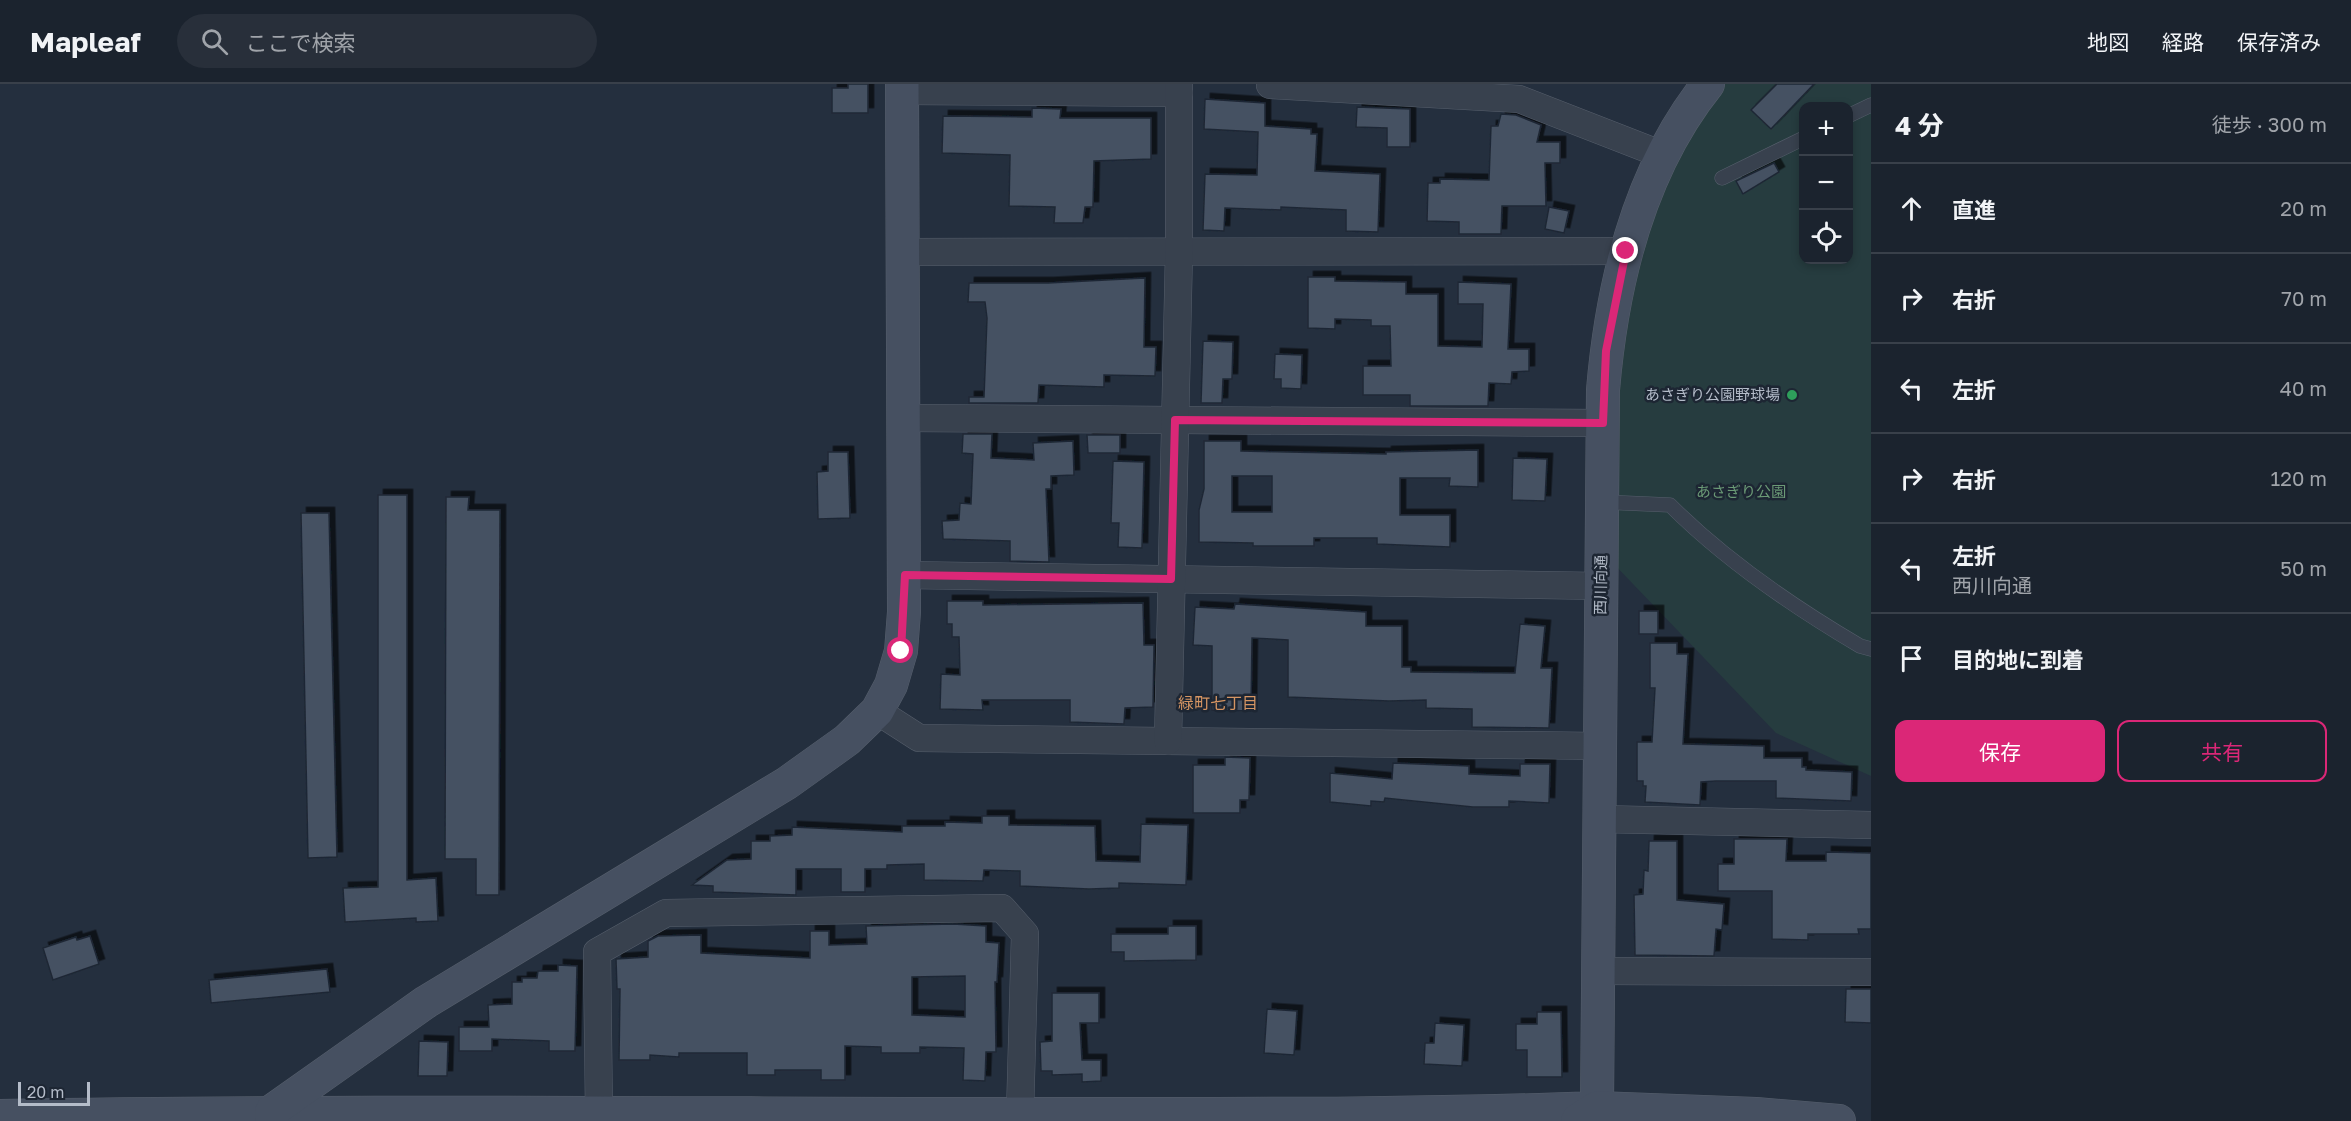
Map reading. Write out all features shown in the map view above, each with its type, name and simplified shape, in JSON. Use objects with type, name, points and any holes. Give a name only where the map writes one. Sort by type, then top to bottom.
[{"type":"street","name":"西川向通","points":[[1587,1115],[1597,971],[1603,423],[1606,351],[1626,251],[1638,213],[1663,155],[1681,122],[1708,84]]},
{"type":"street","points":[[1270,85],[1519,99],[1663,155]]},
{"type":"street","points":[[272,1116],[426,1002],[787,783],[847,740],[877,711],[891,685],[901,651],[905,575],[902,88],[1179,89],[1179,252],[1168,741]]},
{"type":"street","points":[[903,252],[1626,251]]},
{"type":"street","points":[[904,418],[1603,423]]},
{"type":"street","points":[[905,575],[1601,586]]},
{"type":"street","points":[[877,711],[919,738],[1599,746]]},
{"type":"street","points":[[1599,819],[1871,825]]},
{"type":"street","points":[[584,1117],[597,952],[666,913],[1002,908],[1025,934],[1020,1114]]},
{"type":"street","points":[[1597,971],[1871,972]]},
{"type":"street","points":[[0,1116],[782,1118],[1020,1114],[1756,1114],[1839,1121]]},
{"type":"lane","points":[[1853,114],[1871,105]]},
{"type":"lane","points":[[1722,178],[1799,140]]},
{"type":"lane","points":[[1602,502],[1670,505],[1692,527],[1793,607],[1860,646],[1871,649]]},
{"type":"green space","name":"あさぎり公園","points":[[1720,84],[1871,84],[1871,776],[1776,733],[1609,559],[1618,331],[1656,192]]},
{"type":"building","points":[[848,84],[868,84],[868,113],[832,113],[832,88],[848,88]]},
{"type":"building","points":[[1777,84],[1814,84],[1771,129],[1751,110]]},
{"type":"building","points":[[1205,99],[1265,103],[1265,126],[1311,129],[1311,134],[1317,134],[1315,171],[1380,174],[1378,232],[1346,231],[1346,210],[1281,207],[1281,210],[1225,208],[1224,231],[1203,230],[1205,174],[1257,175],[1258,132],[1204,129]]},
{"type":"building","points":[[1357,107],[1410,109],[1410,147],[1387,147],[1387,128],[1356,127]]},
{"type":"building","points":[[1032,108],[1061,109],[1060,118],[1151,118],[1151,159],[1094,161],[1093,207],[1085,207],[1083,223],[1054,223],[1055,207],[1009,206],[1010,155],[942,153],[943,116],[1032,117]]},
{"type":"building","points":[[1501,114],[1516,115],[1541,125],[1537,142],[1560,142],[1560,163],[1545,163],[1546,206],[1502,206],[1501,234],[1459,234],[1459,222],[1427,221],[1428,183],[1440,183],[1440,179],[1489,180],[1491,126],[1498,126]]},
{"type":"building","points":[[1774,163],[1779,172],[1743,194],[1736,181]]},
{"type":"building","points":[[1549,207],[1569,211],[1564,233],[1545,229]]},
{"type":"building","points":[[1308,277],[1335,277],[1335,281],[1406,282],[1406,294],[1438,294],[1438,346],[1482,347],[1483,304],[1458,304],[1458,282],[1511,284],[1508,349],[1529,349],[1529,371],[1512,372],[1511,384],[1489,383],[1488,406],[1410,406],[1410,395],[1363,395],[1363,366],[1391,366],[1390,326],[1371,326],[1371,320],[1335,319],[1335,329],[1308,328]]},
{"type":"building","points":[[1145,278],[1144,347],[1156,347],[1155,376],[1104,375],[1104,387],[1039,385],[1038,403],[969,403],[969,397],[984,397],[987,318],[985,302],[968,302],[969,283],[1048,283]]},
{"type":"building","points":[[1203,341],[1233,342],[1232,379],[1223,379],[1222,403],[1201,403]]},
{"type":"building","points":[[1275,354],[1302,355],[1301,389],[1281,388],[1281,379],[1274,379]]},
{"type":"building","points":[[963,434],[992,434],[991,458],[1034,460],[1033,443],[1073,441],[1074,475],[1051,476],[1051,489],[1046,489],[1049,562],[1010,561],[1010,541],[943,539],[942,521],[959,520],[960,503],[971,504],[973,454],[962,453]]},
{"type":"building","points":[[1087,435],[1120,435],[1120,453],[1088,453]]},
{"type":"building","points":[[1204,441],[1241,441],[1241,451],[1386,454],[1386,452],[1478,450],[1478,487],[1449,486],[1450,478],[1400,478],[1400,515],[1450,515],[1450,547],[1377,544],[1377,538],[1314,538],[1314,546],[1253,546],[1253,543],[1199,542],[1199,510],[1204,489]],"holes":[[[1232,476],[1272,476],[1272,512],[1232,512]]]},
{"type":"building","points":[[828,452],[848,452],[850,518],[818,519],[817,472],[828,471]]},
{"type":"building","points":[[1513,458],[1547,459],[1545,501],[1512,500]]},
{"type":"building","points":[[1113,461],[1144,462],[1142,548],[1118,547],[1119,523],[1111,523]]},
{"type":"building","points":[[378,495],[407,495],[407,880],[436,878],[438,921],[416,922],[416,918],[345,922],[343,888],[378,887]]},
{"type":"building","points":[[446,497],[469,497],[468,510],[500,510],[499,895],[476,895],[476,859],[445,859]]},
{"type":"building","points":[[301,513],[329,513],[337,857],[308,858]]},
{"type":"building","points":[[947,601],[983,601],[983,605],[1143,603],[1144,645],[1154,645],[1153,707],[1125,708],[1124,724],[1070,722],[1070,700],[982,700],[983,710],[940,709],[941,674],[960,675],[959,637],[952,637],[952,624],[947,624]]},
{"type":"building","points":[[1235,604],[1366,612],[1366,626],[1402,626],[1402,667],[1411,667],[1411,672],[1515,673],[1520,624],[1545,626],[1541,668],[1552,668],[1549,728],[1472,727],[1472,709],[1426,708],[1426,700],[1389,701],[1288,697],[1288,640],[1252,638],[1251,711],[1212,710],[1212,646],[1193,645],[1195,607],[1234,609]]},
{"type":"building","points":[[1639,611],[1658,611],[1658,634],[1639,634]]},
{"type":"building","points":[[1650,643],[1677,643],[1677,654],[1688,654],[1683,744],[1764,746],[1764,758],[1802,758],[1802,767],[1806,767],[1806,770],[1852,772],[1851,801],[1776,798],[1776,781],[1716,781],[1701,782],[1700,805],[1645,802],[1646,786],[1643,786],[1643,781],[1637,781],[1637,742],[1652,742],[1655,688],[1650,688]]},
{"type":"building","points":[[1225,757],[1250,758],[1249,800],[1240,800],[1240,813],[1193,813],[1193,765],[1225,765]]},
{"type":"building","points":[[1393,763],[1469,766],[1469,774],[1520,776],[1520,764],[1550,764],[1549,803],[1509,801],[1509,807],[1473,807],[1385,798],[1384,802],[1371,801],[1371,806],[1330,802],[1330,773],[1392,779]]},
{"type":"building","points":[[982,816],[1009,816],[1009,825],[1095,826],[1096,861],[1140,862],[1141,824],[1188,825],[1186,885],[1119,883],[1119,888],[1089,889],[1020,886],[1020,871],[984,870],[983,881],[924,880],[924,864],[887,865],[887,869],[865,869],[865,892],[841,892],[841,869],[796,869],[796,895],[713,892],[713,886],[692,885],[727,860],[751,859],[751,841],[770,841],[770,836],[792,835],[792,827],[902,832],[902,826],[945,826],[945,822],[982,823]]},
{"type":"building","points":[[1734,839],[1787,839],[1786,861],[1826,861],[1826,852],[1871,853],[1871,929],[1858,929],[1859,934],[1808,934],[1808,940],[1772,939],[1772,891],[1718,891],[1718,864],[1734,864]]},
{"type":"building","points":[[1649,841],[1677,841],[1677,900],[1724,904],[1722,930],[1716,929],[1714,956],[1635,955],[1634,895],[1643,894],[1644,870],[1648,871]]},
{"type":"building","points":[[953,924],[986,926],[986,942],[999,943],[997,982],[995,982],[996,1052],[986,1052],[985,1081],[963,1080],[964,1048],[920,1047],[920,1053],[881,1053],[881,1047],[845,1046],[845,1080],[821,1080],[821,1070],[775,1070],[775,1075],[747,1075],[747,1053],[679,1053],[679,1057],[650,1055],[650,1060],[619,1060],[620,989],[617,989],[616,959],[648,957],[648,941],[658,936],[701,935],[701,953],[810,958],[810,931],[829,931],[829,945],[867,944],[866,926]],"holes":[[[965,976],[965,1017],[912,1015],[912,977]]]},
{"type":"building","points":[[1168,926],[1196,926],[1196,960],[1124,961],[1124,952],[1111,952],[1111,934],[1168,934]]},
{"type":"building","points":[[90,936],[99,964],[53,980],[43,948],[76,937],[77,940]]},
{"type":"building","points":[[558,965],[577,966],[575,1051],[549,1051],[549,1041],[492,1039],[492,1051],[459,1051],[459,1027],[489,1027],[488,1005],[512,1004],[512,982],[522,982],[522,978],[537,978],[538,971],[558,971]]},
{"type":"building","points":[[327,969],[330,992],[211,1003],[209,980]]},
{"type":"building","points":[[1846,989],[1871,989],[1871,1023],[1845,1022]]},
{"type":"building","points":[[1052,993],[1099,993],[1099,1023],[1080,1023],[1082,1060],[1101,1060],[1101,1081],[1082,1082],[1082,1074],[1052,1075],[1052,1071],[1041,1071],[1040,1042],[1052,1041]]},
{"type":"building","points":[[1267,1009],[1297,1011],[1294,1055],[1264,1053]]},
{"type":"building","points":[[1537,1012],[1561,1012],[1562,1077],[1527,1077],[1527,1050],[1516,1050],[1516,1024],[1537,1024]]},
{"type":"building","points":[[1435,1023],[1464,1025],[1462,1066],[1424,1064],[1425,1043],[1434,1043]]},
{"type":"building","points":[[419,1041],[448,1042],[447,1076],[418,1076]]},
{"type":"place","name":"あさぎり公園野球場","points":[[1792,395]]},
{"type":"district","name":"緑町七丁目","points":[[1218,703]]},
{"type":"route","points":[[901,651],[905,575],[1171,579],[1175,420],[1603,423],[1606,351],[1613,305],[1626,251]]}]
